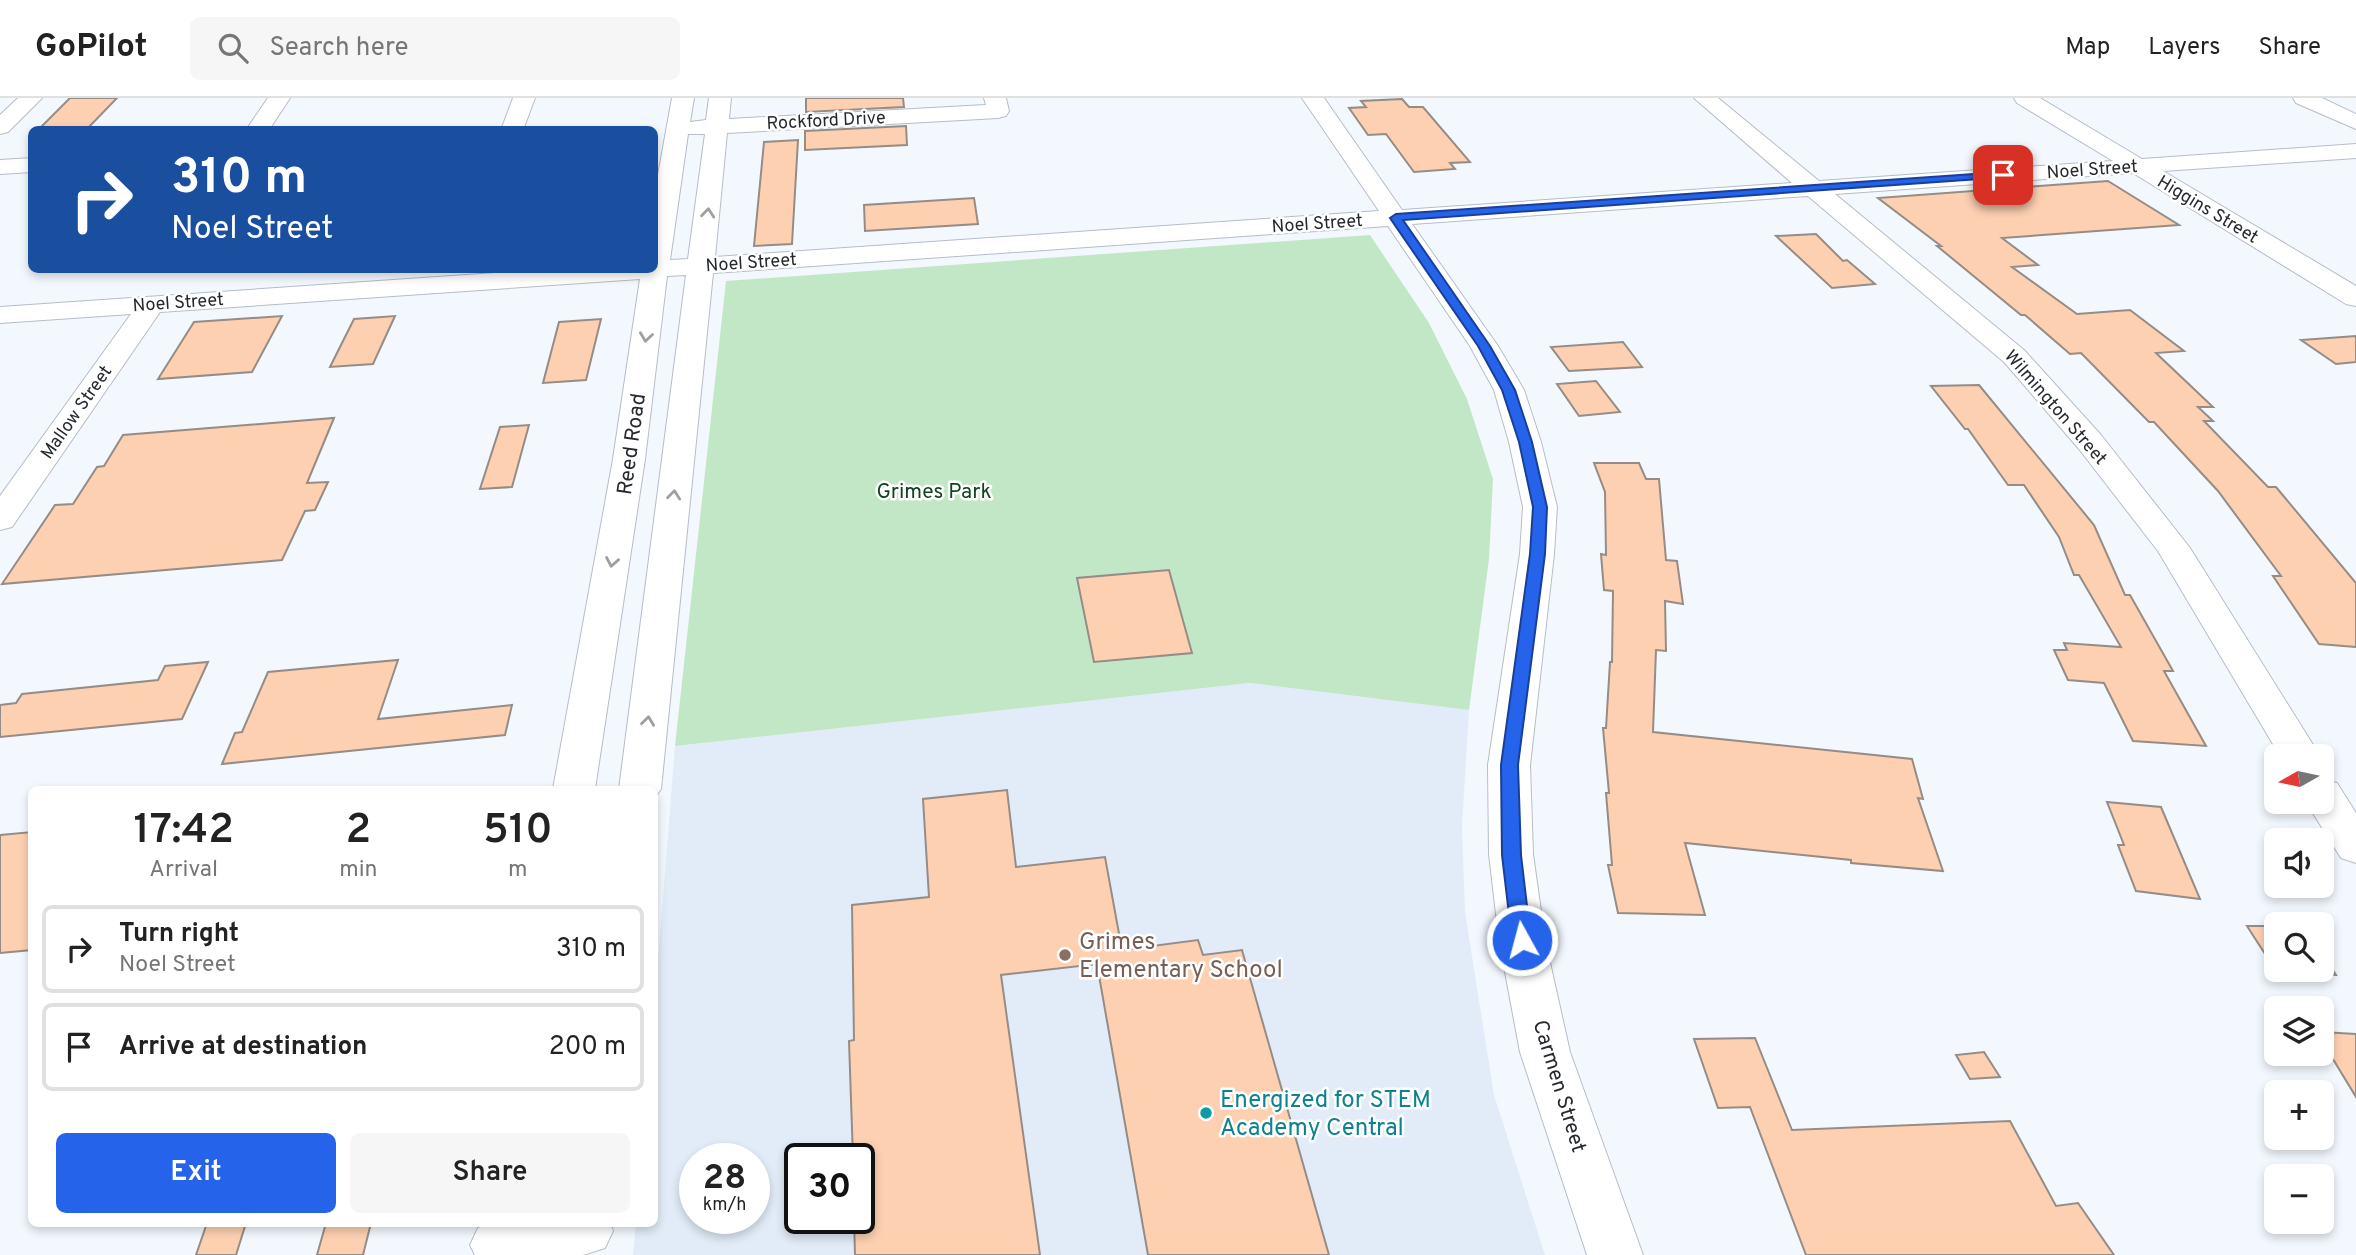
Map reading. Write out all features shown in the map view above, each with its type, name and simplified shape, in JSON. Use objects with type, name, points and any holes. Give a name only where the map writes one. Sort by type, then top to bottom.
[{"type":"street","points":[[0,127],[31,98]]},
{"type":"street","points":[[260,126],[279,98]]},
{"type":"street","points":[[514,126],[524,98]]},
{"type":"street","name":"Reed Road","points":[[658,231],[666,129],[683,98]]},
{"type":"street","points":[[640,786],[720,98]]},
{"type":"street","name":"Carmen Street","points":[[1313,98],[1484,346],[1509,390],[1525,442],[1540,507],[1537,554],[1509,765],[1511,855],[1522,940],[1545,1052],[1615,1255]]},
{"type":"street","name":"Wilmington Street","points":[[1705,98],[2014,356],[2090,442],[2173,548],[2293,744]]},
{"type":"street","name":"Higgins Street","points":[[2025,98],[2356,298]]},
{"type":"street","points":[[2304,98],[2356,122]]},
{"type":"street","name":"Rockford Drive","points":[[666,129],[997,104]]},
{"type":"street","name":"Noel Street","points":[[658,269],[2356,151]]},
{"type":"street","points":[[0,167],[28,165]]},
{"type":"street","name":"Noel Street","points":[[0,315],[605,273]]},
{"type":"street","name":"Reed Road","points":[[574,786],[629,459],[654,273]]},
{"type":"street","name":"Mallow Street","points":[[0,520],[152,304]]},
{"type":"street","points":[[629,459],[678,456]]},
{"type":"street","points":[[2334,812],[2356,848]]},
{"type":"street","points":[[498,1241],[586,1236]]},
{"type":"shaded area","name":"Grimes Elementary School","points":[[1250,683],[1469,710],[1462,826],[1465,912],[1494,1095],[1545,1255],[633,1255],[636,1227],[658,1227],[658,959],[675,746]]},
{"type":"green space","name":"Grimes Park","points":[[1370,235],[1429,323],[1467,399],[1493,479],[1489,559],[1469,710],[1250,683],[675,746],[726,281]]},
{"type":"building","points":[[70,98],[117,98],[90,126],[42,126]]},
{"type":"building","points":[[806,98],[903,98],[904,107],[806,112]]},
{"type":"building","points":[[1402,99],[1409,107],[1423,107],[1470,162],[1450,163],[1455,169],[1414,172],[1386,134],[1368,135],[1349,108],[1366,107],[1361,101]]},
{"type":"building","points":[[906,126],[907,145],[805,150],[805,131]]},
{"type":"building","points":[[798,140],[792,244],[754,246],[764,142]]},
{"type":"building","points":[[2108,181],[2179,225],[2002,238],[2038,265],[2012,267],[2077,314],[2130,310],[2184,351],[2156,353],[2213,407],[2198,407],[2213,421],[2204,421],[2268,487],[2276,487],[2356,583],[2356,647],[2319,644],[2273,576],[2281,576],[2218,491],[2154,422],[2149,422],[2081,353],[2070,354],[1937,246],[1941,246],[1878,198]]},
{"type":"building","points":[[974,198],[978,224],[865,231],[864,205]]},
{"type":"building","points":[[1816,234],[1843,261],[1847,260],[1875,284],[1832,288],[1776,236]]},
{"type":"building","points":[[282,316],[252,372],[158,379],[194,322]]},
{"type":"building","points":[[395,316],[373,364],[330,367],[354,319]]},
{"type":"building","points":[[601,319],[586,380],[543,383],[559,322]]},
{"type":"building","points":[[2356,336],[2356,362],[2336,364],[2301,340]]},
{"type":"building","points":[[1623,342],[1642,367],[1569,371],[1551,347]]},
{"type":"building","points":[[1596,381],[1620,412],[1579,416],[1557,384]]},
{"type":"building","points":[[1979,385],[2094,525],[2125,595],[2130,595],[2173,671],[2164,671],[2206,746],[2133,741],[2104,683],[2068,680],[2054,650],[2067,650],[2064,643],[2121,647],[2079,575],[2074,575],[2059,537],[2024,485],[2008,485],[1968,429],[1965,429],[1931,386]]},
{"type":"building","points":[[334,418],[307,483],[328,482],[315,510],[305,511],[282,560],[2,584],[55,505],[73,504],[97,467],[104,466],[123,435]]},
{"type":"building","points":[[529,425],[512,487],[480,489],[500,427]]},
{"type":"building","points":[[1594,463],[1639,463],[1646,479],[1659,479],[1666,560],[1677,561],[1683,604],[1665,601],[1666,651],[1656,650],[1653,732],[1912,759],[1923,799],[1918,798],[1943,871],[1685,843],[1705,915],[1618,913],[1608,865],[1612,865],[1603,728],[1606,728],[1612,662],[1613,591],[1604,590],[1601,554],[1606,555],[1605,492]]},
{"type":"building","points":[[1169,570],[1192,653],[1094,662],[1077,578]]},
{"type":"building","points":[[398,660],[378,719],[512,705],[505,735],[222,764],[235,733],[242,732],[268,672]]},
{"type":"building","points":[[208,662],[182,719],[0,737],[0,705],[16,703],[22,694],[158,680],[165,666]]},
{"type":"building","points":[[1007,790],[1016,867],[1105,857],[1122,950],[1198,940],[1203,955],[1242,950],[1329,1255],[1148,1255],[1097,964],[1001,975],[1040,1255],[855,1255],[854,1234],[875,1234],[875,1143],[852,1143],[849,1041],[854,1040],[852,905],[929,897],[923,799]]},
{"type":"building","points":[[2107,802],[2161,807],[2200,899],[2136,891],[2118,845],[2124,845]]},
{"type":"building","points":[[28,832],[28,950],[0,953],[0,835]]},
{"type":"building","points":[[2247,926],[2264,926],[2264,952]]},
{"type":"building","points":[[2334,1033],[2356,1034],[2356,1097],[2334,1061]]},
{"type":"building","points":[[1755,1038],[1792,1130],[2010,1121],[2056,1206],[2078,1203],[2114,1255],[1806,1255],[1750,1107],[1718,1108],[1694,1039]]},
{"type":"building","points":[[1984,1052],[2000,1077],[1970,1079],[1956,1055]]},
{"type":"building","points":[[206,1227],[245,1227],[236,1255],[196,1255]]},
{"type":"building","points":[[325,1227],[370,1227],[363,1255],[317,1255]]},
{"type":"place","name":"Grimes Elementary School","points":[[1065,955]]},
{"type":"place","name":"Energized for STEM Academy Central","points":[[1206,1113]]},
{"type":"route","points":[[1522,940],[1511,855],[1509,765],[1537,554],[1540,507],[1525,442],[1509,390],[1484,346],[1396,218],[2003,175]]}]
